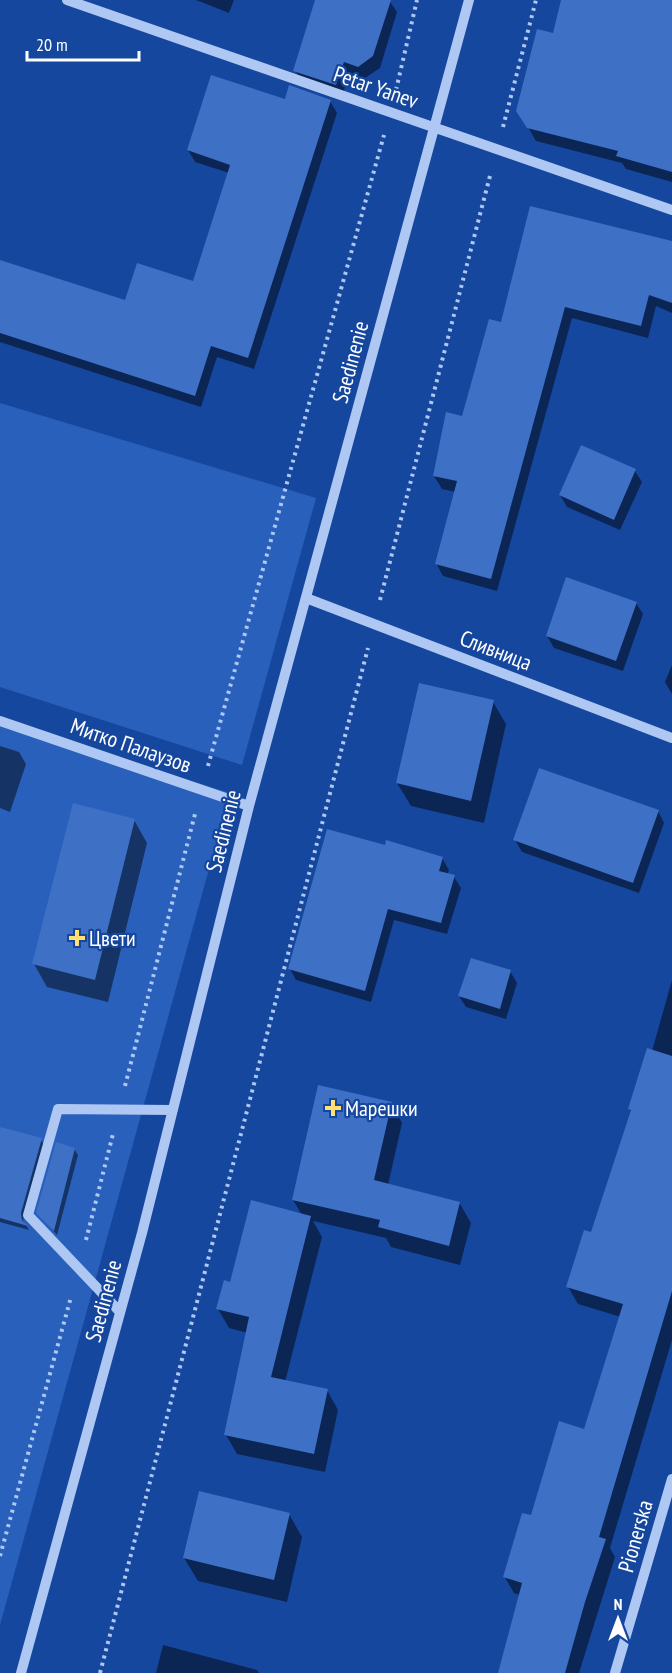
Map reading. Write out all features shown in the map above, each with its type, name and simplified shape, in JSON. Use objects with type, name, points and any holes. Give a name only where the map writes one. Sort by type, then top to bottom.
[{"type":"street","name":"Petar Yanev","points":[[67,0],[672,210]]},
{"type":"street","name":"Saedinenie","points":[[21,1673],[120,1312],[249,806],[469,0]]},
{"type":"street","name":"Сливница","points":[[306,598],[672,738]]},
{"type":"street","name":"Митко Палаузов","points":[[0,721],[249,806]]},
{"type":"street","points":[[120,1312],[28,1215],[58,1109],[173,1110]]},
{"type":"street","name":"Pionerska","points":[[615,1673],[672,1479]]},
{"type":"path","points":[[100,1673],[536,0]]},
{"type":"shaded area","points":[[0,403],[316,498],[242,765],[0,687]]},
{"type":"shaded area","points":[[0,721],[230,793],[0,1625]]},
{"type":"building","points":[[315,0],[391,0],[373,56],[358,67],[344,62],[336,85],[293,71]]},
{"type":"building","points":[[561,0],[672,0],[672,172],[616,156],[618,151],[527,128],[516,111],[537,29],[553,33]]},
{"type":"building","points":[[211,75],[285,99],[289,85],[331,100],[248,358],[211,346],[195,396],[0,333],[0,260],[125,300],[137,263],[193,281],[230,165],[187,150]]},
{"type":"building","points":[[530,206],[672,241],[672,303],[649,295],[641,326],[565,307],[491,579],[435,564],[457,481],[433,476],[446,412],[462,416],[489,319],[501,322]]},
{"type":"building","points":[[581,445],[636,469],[614,520],[559,495]]},
{"type":"building","points":[[566,577],[637,602],[616,661],[546,636]]},
{"type":"building","points":[[419,683],[494,700],[471,801],[396,783]]},
{"type":"building","points":[[539,768],[659,810],[633,883],[513,840]]},
{"type":"building","points":[[73,803],[135,819],[95,980],[32,964]]},
{"type":"building","points":[[327,829],[385,845],[386,840],[443,857],[439,871],[455,875],[441,923],[388,909],[365,991],[288,969]]},
{"type":"building","points":[[471,958],[511,970],[500,1009],[458,996]]},
{"type":"building","points":[[647,1048],[672,1056],[672,1291],[599,1537],[606,1539],[565,1673],[498,1673],[522,1583],[503,1577],[522,1513],[531,1515],[559,1421],[584,1429],[623,1304],[566,1287],[584,1230],[591,1232],[631,1110],[628,1109]]},
{"type":"building","points":[[318,1085],[392,1102],[374,1180],[460,1202],[449,1246],[378,1227],[380,1220],[292,1200]]},
{"type":"building","points":[[0,1127],[42,1138],[21,1213],[22,1220],[28,1226],[0,1218]]},
{"type":"building","points":[[56,1142],[75,1148],[54,1231],[36,1213]]},
{"type":"building","points":[[251,1200],[311,1216],[271,1377],[328,1389],[314,1454],[224,1435],[249,1317],[216,1309],[224,1280],[230,1282]]},
{"type":"building","points":[[199,1491],[290,1513],[274,1580],[183,1558]]},
{"type":"place","name":"Цвети","points":[[77,938]]},
{"type":"place","name":"Марешки","points":[[333,1108]]}]
